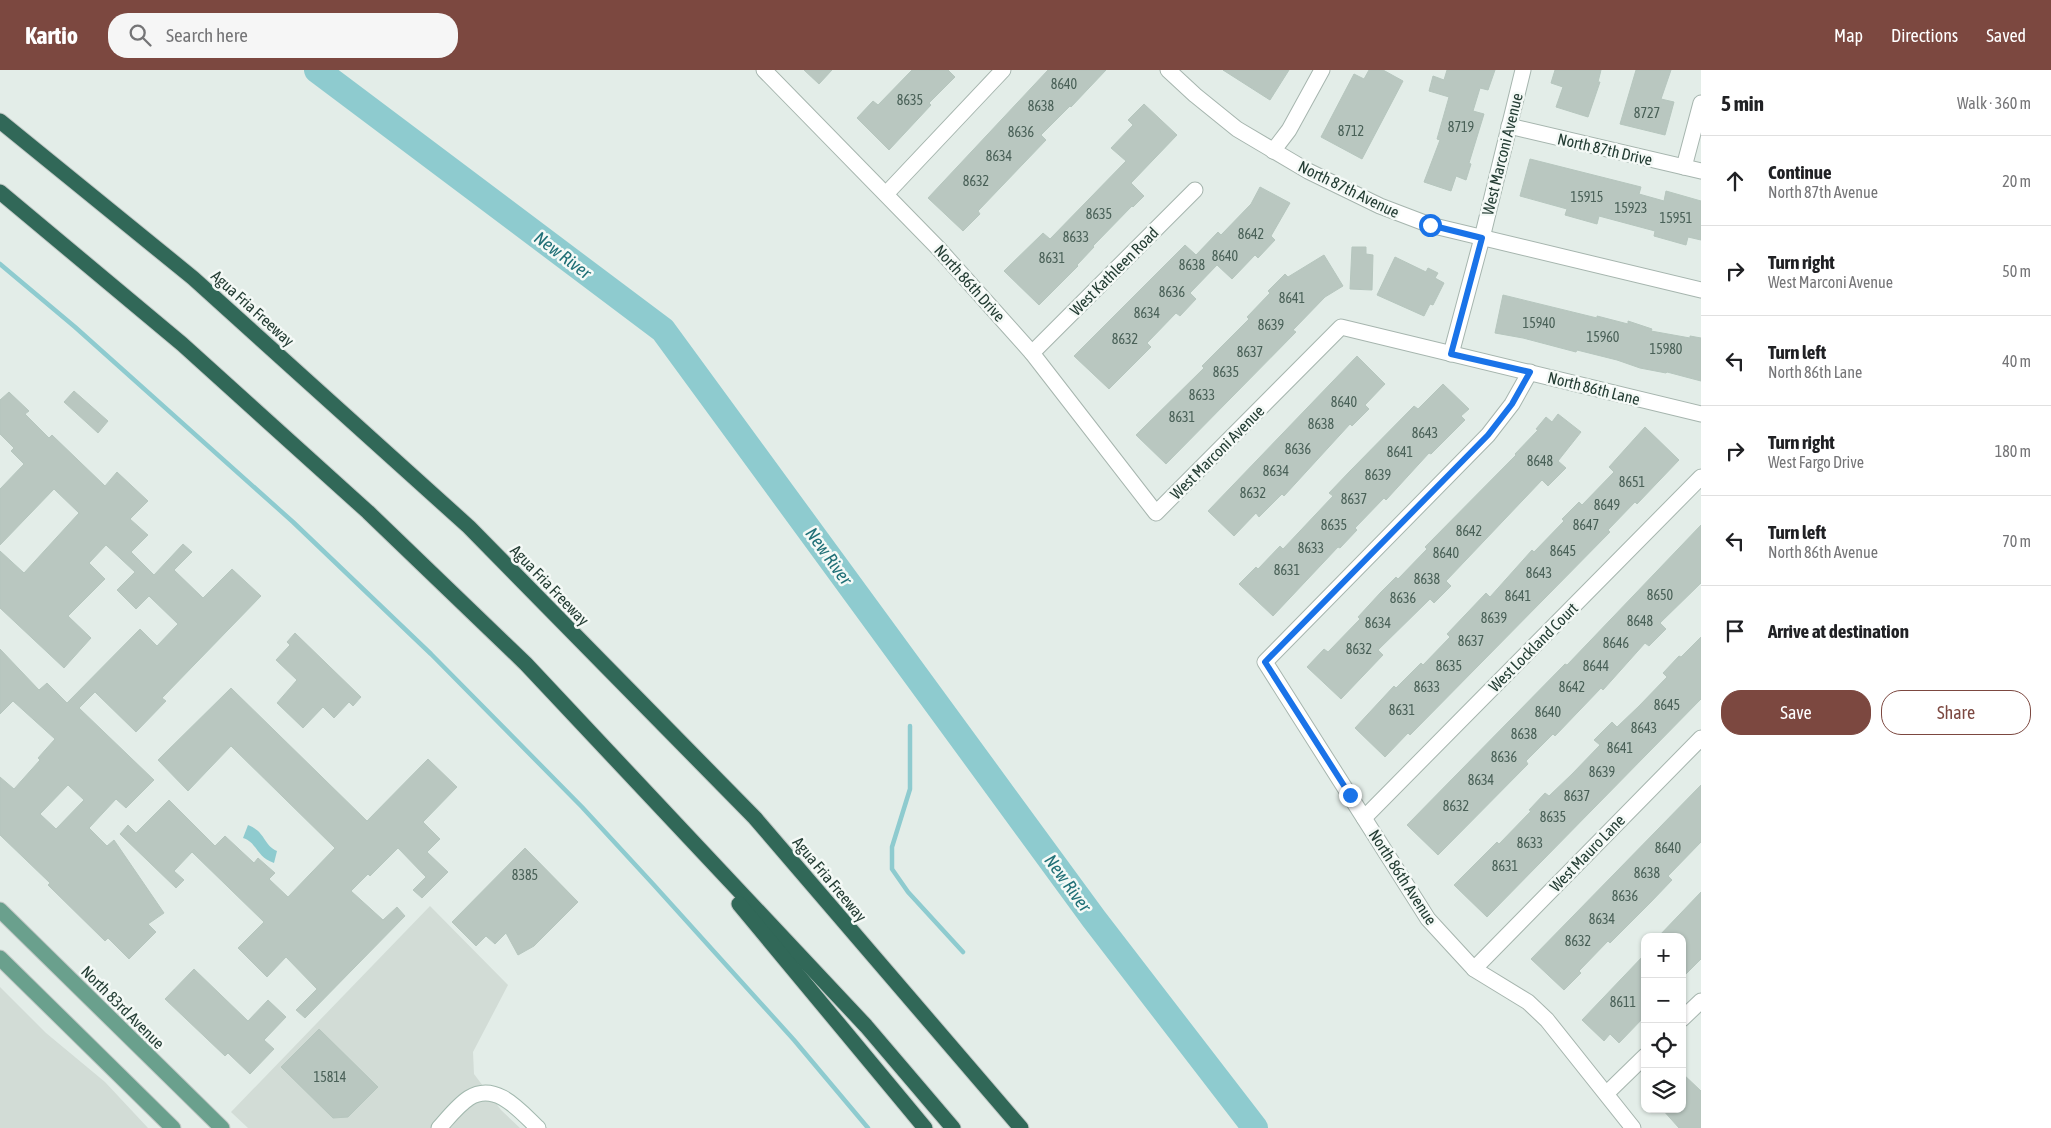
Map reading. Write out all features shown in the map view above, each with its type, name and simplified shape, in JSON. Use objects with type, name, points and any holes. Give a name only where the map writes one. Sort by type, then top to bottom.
[{"type":"highway","name":"Agua Fria Freeway","points":[[0,121],[193,278],[469,527],[755,818],[1021,1128]]},
{"type":"highway","points":[[0,192],[182,344],[368,512],[526,664],[866,1026],[953,1128]]},
{"type":"highway","points":[[637,782],[925,1128]]},
{"type":"main road","name":"North 83rd Avenue","points":[[0,910],[222,1128]]},
{"type":"main road","points":[[0,958],[173,1128]]},
{"type":"street","name":"North 86th Drive","points":[[764,70],[939,249],[1032,353],[1156,513]]},
{"type":"street","points":[[886,194],[1003,70]]},
{"type":"street","name":"North 87th Avenue","points":[[1168,70],[1237,129],[1338,187],[1380,206],[1430,225],[1701,290]]},
{"type":"street","points":[[1274,150],[1289,130],[1322,70]]},
{"type":"street","name":"West Marconi Avenue","points":[[1451,354],[1482,238],[1523,70]]},
{"type":"street","points":[[1684,167],[1701,103]]},
{"type":"street","name":"North 87th Drive","points":[[1509,126],[1701,171]]},
{"type":"street","name":"West Kathleen Road","points":[[1032,353],[1195,190]]},
{"type":"street","name":"West Marconi Avenue","points":[[1156,513],[1341,326]]},
{"type":"street","name":"North 86th Lane","points":[[1341,326],[1701,414]]},
{"type":"street","name":"North 86th Avenue","points":[[1530,372],[1512,404],[1488,435],[1265,662],[1428,919],[1474,969],[1528,1002],[1547,1020],[1634,1128]]},
{"type":"street","name":"West Lockland Court","points":[[1364,818],[1701,477]]},
{"type":"street","name":"West Mauro Lane","points":[[1474,969],[1701,738]]},
{"type":"street","points":[[1686,1015],[1701,1001]]},
{"type":"street","points":[[1607,1093],[1641,1060]]},
{"type":"street","points":[[439,1128],[469,1098],[485,1093],[493,1094],[509,1101],[538,1128]]},
{"type":"shaded area","points":[[430,906],[508,985],[473,1052],[474,1074],[501,1110],[520,1128],[248,1128],[231,1112]]},
{"type":"shaded area","points":[[0,987],[46,1033],[105,1082],[148,1128],[0,1128]]},
{"type":"water","points":[[248,825],[258,831],[269,845],[277,851],[274,863],[264,857],[248,840],[243,838]]},
{"type":"building","points":[[804,70],[832,70],[819,84]]},
{"type":"building","points":[[912,70],[948,70],[955,77],[929,103],[931,105],[889,150],[857,118],[873,101],[878,105]]},
{"type":"building","points":[[1048,70],[1106,70],[1041,135],[1046,140],[978,211],[980,214],[963,231],[928,198]]},
{"type":"building","points":[[1223,70],[1289,70],[1270,100]]},
{"type":"building","points":[[1369,70],[1383,70],[1403,81],[1362,159],[1321,137],[1354,74],[1364,79]]},
{"type":"building","points":[[1447,70],[1495,70],[1488,90],[1480,88],[1473,111],[1484,114],[1469,163],[1471,164],[1466,180],[1456,176],[1451,191],[1424,182],[1440,140],[1437,139],[1449,97],[1429,91],[1433,76],[1444,80]]},
{"type":"building","points":[[1555,70],[1601,70],[1598,82],[1600,82],[1588,117],[1556,107],[1563,87],[1551,83]]},
{"type":"building","points":[[1636,70],[1671,70],[1661,99],[1674,102],[1665,135],[1620,124]]},
{"type":"building","points":[[1144,104],[1177,135],[1131,183],[1144,196],[1093,246],[1078,266],[1039,305],[1004,271],[1043,233],[1050,239],[1126,161],[1111,148],[1133,125],[1128,120]]},
{"type":"building","points":[[1530,159],[1641,187],[1639,194],[1664,201],[1666,191],[1701,201],[1701,240],[1688,237],[1686,245],[1654,236],[1655,231],[1599,216],[1597,224],[1565,215],[1567,209],[1520,196]]},
{"type":"building","points":[[1260,187],[1290,203],[1271,236],[1275,240],[1258,258],[1255,255],[1232,279],[1217,265],[1190,293],[1196,299],[1180,316],[1176,313],[1147,343],[1151,347],[1109,389],[1074,356],[1185,245],[1196,255],[1218,232],[1221,235],[1251,204]]},
{"type":"building","points":[[1352,247],[1366,247],[1366,254],[1373,255],[1372,290],[1350,289]]},
{"type":"building","points":[[1324,255],[1343,286],[1325,297],[1293,330],[1296,332],[1166,464],[1136,435],[1204,368],[1202,366],[1249,319],[1247,317],[1285,274],[1288,277]]},
{"type":"building","points":[[1395,257],[1426,272],[1428,268],[1438,273],[1435,278],[1444,283],[1433,305],[1430,304],[1424,316],[1377,295]]},
{"type":"building","points":[[1503,295],[1597,318],[1597,316],[1628,324],[1628,321],[1652,329],[1651,331],[1690,338],[1690,336],[1701,338],[1701,381],[1667,372],[1640,368],[1577,350],[1576,352],[1523,338],[1495,333]]},
{"type":"building","points":[[1357,356],[1385,384],[1365,405],[1369,409],[1352,426],[1350,424],[1284,496],[1282,494],[1259,517],[1256,513],[1234,536],[1208,511]]},
{"type":"building","points":[[1443,384],[1469,409],[1461,416],[1465,420],[1431,454],[1429,453],[1386,500],[1384,498],[1355,528],[1357,530],[1340,548],[1338,547],[1273,616],[1239,584],[1256,567],[1258,569],[1280,546],[1283,549],[1333,496],[1329,493],[1350,471],[1414,406],[1418,409]]},
{"type":"building","points":[[74,391],[108,421],[98,433],[64,402]]},
{"type":"building","points":[[9,392],[29,411],[25,414],[49,438],[52,435],[105,486],[117,472],[148,501],[130,519],[148,535],[131,552],[154,575],[183,544],[192,552],[174,570],[203,598],[232,569],[261,596],[162,698],[166,701],[136,732],[95,692],[79,708],[154,780],[126,808],[116,799],[89,828],[107,846],[114,840],[164,913],[148,924],[156,932],[129,959],[108,938],[105,941],[48,885],[50,883],[0,835],[0,777],[14,789],[40,760],[38,758],[55,739],[13,701],[0,714],[0,649],[39,690],[47,683],[67,703],[140,629],[157,646],[178,624],[149,596],[136,609],[117,590],[135,572],[106,545],[89,563],[105,579],[68,616],[91,638],[64,668],[0,608],[0,551],[24,573],[79,513],[54,489],[0,545],[0,489],[24,464],[11,451],[14,448],[0,434],[0,400]],"holes":[[[68,785],[84,800],[56,829],[40,814]]]},
{"type":"building","points":[[1558,414],[1581,432],[1558,461],[1566,468],[1548,486],[1542,480],[1446,581],[1451,586],[1434,603],[1430,599],[1378,650],[1383,655],[1341,699],[1307,667],[1324,649],[1328,652],[1360,619],[1358,617],[1381,592],[1396,577],[1398,579],[1427,549],[1425,547],[1516,455],[1538,430],[1536,429],[1546,417],[1552,422]]},
{"type":"building","points":[[1645,427],[1679,460],[1637,504],[1635,502],[1608,530],[1610,532],[1410,735],[1408,733],[1385,757],[1355,728],[1394,686],[1396,688],[1421,663],[1423,665],[1450,637],[1447,634],[1486,593],[1490,597],[1532,550],[1534,552],[1564,521],[1562,519],[1579,502],[1582,505],[1614,472],[1609,467]]},
{"type":"building","points":[[1701,525],[1701,583],[1660,623],[1666,629],[1649,646],[1645,643],[1603,690],[1601,688],[1555,736],[1553,734],[1526,761],[1528,764],[1438,855],[1407,825],[1565,664],[1567,665]]},
{"type":"building","points":[[295,633],[361,697],[353,706],[349,702],[334,718],[323,707],[303,728],[277,703],[297,680],[276,660],[290,645],[287,642]]},
{"type":"building","points":[[1701,637],[1701,699],[1487,917],[1454,885],[1497,842],[1499,844],[1531,811],[1529,810],[1545,793],[1549,796],[1572,774],[1600,745],[1594,740],[1612,722],[1617,727],[1639,706],[1667,677],[1663,673]]},
{"type":"building","points":[[231,688],[367,821],[428,759],[457,787],[423,822],[440,839],[427,852],[448,872],[422,898],[413,890],[426,877],[398,848],[370,876],[368,874],[351,891],[383,920],[397,907],[405,916],[305,1018],[296,1010],[317,989],[286,957],[267,977],[238,948],[264,922],[192,852],[174,871],[184,880],[176,888],[120,834],[128,825],[136,833],[169,800],[215,846],[225,836],[254,863],[258,858],[275,873],[269,879],[288,897],[335,848],[231,746],[188,791],[158,760]]},
{"type":"building","points":[[1701,785],[1701,842],[1668,876],[1672,880],[1610,943],[1608,941],[1579,971],[1581,973],[1564,990],[1531,959]]},
{"type":"building","points":[[525,848],[578,902],[534,946],[518,955],[506,933],[495,944],[486,936],[476,946],[452,922]]},
{"type":"building","points":[[1701,892],[1701,959],[1686,974],[1686,933],[1662,933]]},
{"type":"building","points":[[1641,958],[1641,1020],[1619,1043],[1610,1034],[1604,1041],[1582,1020]]},
{"type":"building","points":[[194,969],[248,1021],[268,1000],[286,1017],[264,1040],[274,1049],[250,1074],[228,1053],[225,1056],[165,999]]},
{"type":"building","points":[[319,1029],[378,1087],[348,1117],[333,1118],[281,1067]]},
{"type":"building","points":[[1686,1077],[1701,1091],[1701,1128],[1679,1128],[1666,1113],[1686,1113]]},
{"type":"waterway","name":"New River","points":[[317,70],[663,330],[1094,919],[1255,1128]]},
{"type":"waterway","points":[[0,264],[75,327],[293,522],[431,654],[582,807],[653,884],[794,1040],[868,1128]]},
{"type":"waterway","points":[[910,726],[910,789],[892,847],[892,869],[908,892],[963,952]]},
{"type":"route","points":[[1350,795],[1265,662],[1488,435],[1512,404],[1530,372],[1451,354],[1482,238],[1430,225]]}]
